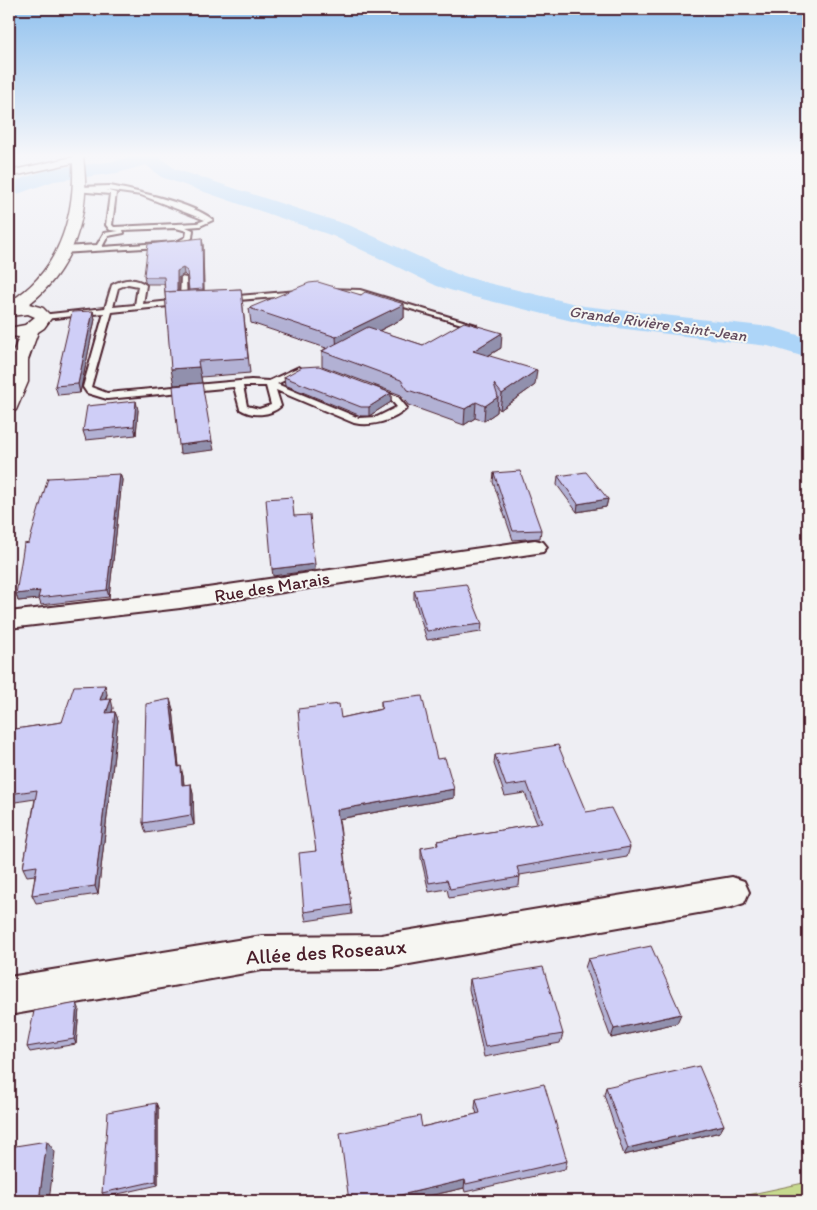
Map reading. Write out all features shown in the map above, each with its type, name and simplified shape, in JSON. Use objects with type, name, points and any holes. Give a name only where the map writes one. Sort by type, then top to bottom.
[{"type":"main road","points":[[9,310],[27,299],[42,285],[63,250],[74,223],[75,211]]},
{"type":"main road","points":[[9,406],[18,382],[14,352],[30,330],[42,322],[42,285]]},
{"type":"main road","points":[[9,310],[29,309],[41,314]]},
{"type":"main road","points":[[9,332],[30,330]]},
{"type":"street","name":"Rue des Marais","points":[[9,620],[180,600],[535,547]]},
{"type":"street","name":"Allée des Roseaux","points":[[9,996],[262,953],[350,954],[381,952],[732,892]]},
{"type":"lane","points":[[111,211],[109,225],[112,229],[198,225],[210,220],[192,211]]},
{"type":"lane","points":[[179,228],[188,229],[190,232],[189,238],[184,241],[166,246],[63,250],[100,246],[105,236],[110,233],[179,228]]},
{"type":"lane","points":[[183,278],[184,302]]},
{"type":"lane","points":[[139,305],[142,285],[135,282],[121,283],[115,287],[87,387],[90,391],[107,396],[238,384],[270,384],[357,421],[370,423],[381,421],[402,408],[401,403],[397,399],[363,386]]},
{"type":"lane","points":[[325,291],[360,292],[472,325]]},
{"type":"lane","points":[[221,299],[306,292]]},
{"type":"lane","points":[[41,314],[109,311],[139,305],[193,301]]},
{"type":"lane","points":[[270,384],[298,371],[308,369]]},
{"type":"lane","points":[[238,384],[243,407],[252,412],[266,411],[276,406],[270,384]]},
{"type":"green space","points":[[808,1182],[808,1201],[719,1201]]},
{"type":"building","points":[[202,238],[203,289],[189,290],[187,271],[183,268],[177,271],[177,291],[165,292],[164,277],[146,277],[144,275],[148,244]]},
{"type":"building","points":[[318,282],[361,295],[365,292],[404,304],[336,337],[249,308],[309,283]]},
{"type":"building","points":[[241,289],[248,358],[198,361],[199,367],[171,369],[165,292]]},
{"type":"building","points":[[93,311],[78,384],[55,386],[72,312]]},
{"type":"building","points":[[464,322],[502,333],[473,351],[537,370],[502,394],[494,384],[498,397],[485,406],[476,402],[465,409],[408,390],[401,380],[322,351],[368,327],[423,345]]},
{"type":"building","points":[[319,366],[391,393],[369,407],[361,407],[284,377],[302,367]]},
{"type":"building","points":[[202,383],[212,441],[179,445],[173,386]]},
{"type":"building","points":[[136,401],[134,426],[83,431],[87,406]]},
{"type":"building","points":[[520,471],[541,530],[513,531],[494,473]]},
{"type":"building","points":[[586,472],[608,499],[578,504],[558,476]]},
{"type":"building","points":[[120,474],[107,590],[38,598],[40,591],[16,594],[24,544],[29,543],[48,478]]},
{"type":"building","points":[[292,497],[294,516],[310,515],[315,564],[272,569],[266,499]]},
{"type":"building","points":[[466,584],[482,624],[427,631],[414,590]]},
{"type":"building","points":[[105,685],[100,700],[111,699],[106,713],[115,712],[95,886],[32,895],[37,866],[23,868],[37,790],[9,794],[9,730],[62,722],[74,686]]},
{"type":"building","points":[[422,696],[437,759],[445,758],[454,789],[337,810],[351,905],[304,912],[299,853],[316,851],[302,758],[298,709],[339,704],[341,718],[382,709],[381,701]]},
{"type":"building","points":[[170,699],[178,767],[181,766],[182,785],[191,784],[191,815],[143,823],[146,704]]},
{"type":"building","points":[[558,745],[586,812],[611,808],[630,847],[517,867],[520,877],[450,889],[447,880],[429,883],[421,848],[438,845],[437,841],[542,823],[527,783],[506,786],[495,755]]},
{"type":"building","points":[[651,946],[681,1014],[614,1029],[588,959]]},
{"type":"building","points":[[543,967],[563,1034],[485,1047],[470,979]]},
{"type":"building","points":[[77,1003],[74,1039],[27,1047],[34,1011]]},
{"type":"building","points":[[699,1066],[724,1125],[628,1148],[606,1087]]},
{"type":"building","points":[[544,1084],[567,1161],[466,1184],[465,1180],[375,1201],[349,1201],[340,1133],[420,1116],[422,1127],[480,1113],[476,1099]]},
{"type":"building","points":[[156,1103],[156,1181],[102,1193],[108,1112]]},
{"type":"building","points":[[47,1141],[39,1201],[9,1201],[9,1147]]},
{"type":"waterway","name":"Grande Rivière Saint-Jean","points":[[283,211],[342,231],[447,280],[476,289],[584,315],[771,337],[808,348]]}]
